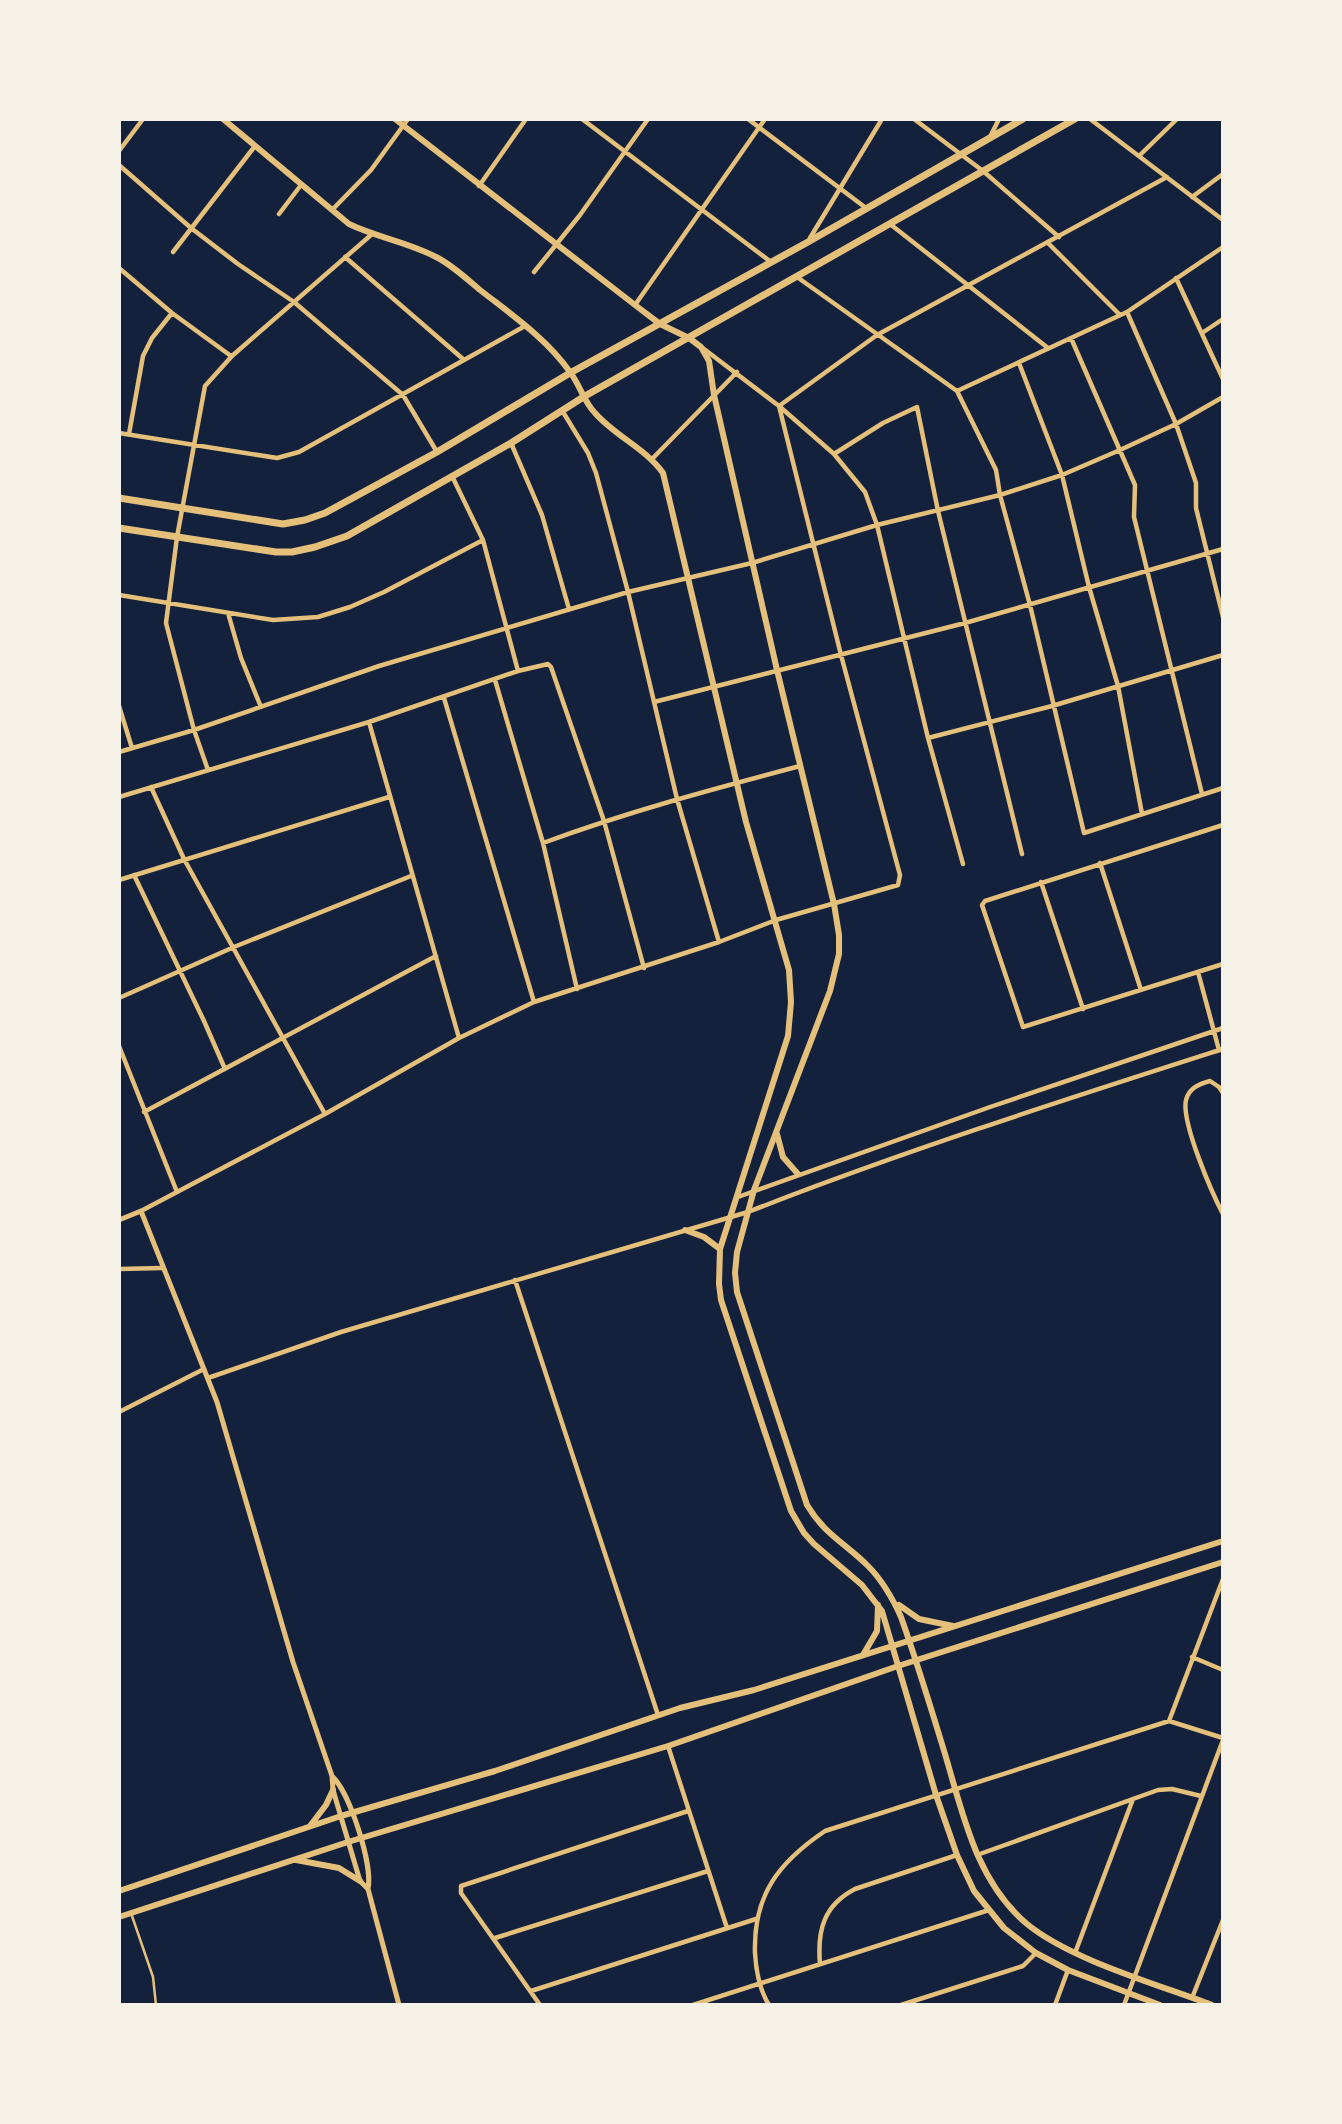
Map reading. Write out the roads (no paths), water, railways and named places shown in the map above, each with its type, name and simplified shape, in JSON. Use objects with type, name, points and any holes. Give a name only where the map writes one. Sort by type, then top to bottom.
[{"type":"main road","points":[[395,119],[405,122],[479,186],[660,324],[701,347],[709,361],[714,395],[752,563],[834,904],[839,935],[839,954],[830,991],[754,1190],[737,1252],[737,1292],[800,1490],[814,1518],[824,1530],[867,1566],[887,1588],[894,1601],[916,1660],[976,1856],[988,1878],[1016,1914],[1046,1937],[1075,1953],[1212,2005]]},
{"type":"main road","points":[[119,498],[272,523],[305,520],[325,513],[438,452],[570,373],[808,242],[1023,119]]},
{"type":"main road","points":[[119,528],[276,552],[315,547],[347,536],[511,443],[585,396],[1075,119]]},
{"type":"main road","points":[[226,120],[349,224],[371,235],[397,240],[441,259],[525,326],[552,350],[585,396],[587,404],[598,416],[652,459],[665,477],[736,783],[789,970],[791,1021],[720,1249],[721,1300],[791,1511],[814,1544],[862,1585],[878,1605],[936,1795],[957,1855],[974,1891],[1004,1928],[1036,1953],[1068,1970],[1160,2005]]},
{"type":"main road","points":[[776,1133],[783,1157],[798,1174]]},
{"type":"main road","points":[[685,1230],[704,1237],[720,1249]]},
{"type":"main road","points":[[119,1891],[308,1828],[354,1817],[658,1716],[754,1690],[1223,1541]]},
{"type":"main road","points":[[119,1917],[348,1842],[668,1746],[916,1660],[1223,1562]]},
{"type":"main road","points":[[894,1601],[919,1619],[954,1626]]},
{"type":"main road","points":[[863,1655],[877,1631],[878,1605]]},
{"type":"main road","points":[[308,1828],[333,1790]]},
{"type":"main road","points":[[294,1860],[339,1868],[360,1881]]},
{"type":"street","points":[[119,151],[143,119]]},
{"type":"street","points":[[479,186],[526,119]]},
{"type":"street","points":[[582,119],[771,262]]},
{"type":"street","points":[[534,272],[580,215],[648,119]]},
{"type":"street","points":[[748,119],[866,208]]},
{"type":"street","points":[[635,305],[765,119]]},
{"type":"street","points":[[808,242],[882,119]]},
{"type":"street","points":[[914,119],[983,171],[1059,237]]},
{"type":"street","points":[[990,136],[999,119]]},
{"type":"street","points":[[1090,119],[1223,220]]},
{"type":"street","points":[[1139,156],[1177,119]]},
{"type":"street","points":[[332,210],[372,170],[405,122]]},
{"type":"street","points":[[173,252],[255,146]]},
{"type":"street","points":[[119,165],[191,228],[293,302],[403,395],[438,452]]},
{"type":"street","points":[[1192,197],[1223,174]]},
{"type":"street","points":[[779,406],[877,335],[1167,177]]},
{"type":"street","points":[[279,214],[301,185]]},
{"type":"street","points":[[890,224],[1048,348]]},
{"type":"street","points":[[208,770],[194,730],[167,631],[177,537],[205,387],[232,356],[371,235]]},
{"type":"street","points":[[1048,243],[1121,316]]},
{"type":"street","points":[[957,391],[1121,316],[1223,247]]},
{"type":"street","points":[[345,257],[463,359]]},
{"type":"street","points":[[119,277],[121,270],[172,313],[232,356]]},
{"type":"street","points":[[797,277],[957,391],[996,470],[1084,833],[1223,788]]},
{"type":"street","points":[[1176,278],[1223,379]]},
{"type":"street","points":[[1127,312],[1176,425],[1196,483],[1196,508],[1223,617]]},
{"type":"street","points":[[129,435],[143,356],[152,338],[172,313]]},
{"type":"street","points":[[1202,333],[1223,319]]},
{"type":"street","points":[[119,433],[277,458],[287,457],[525,326]]},
{"type":"street","points":[[1071,338],[1135,485],[1134,517],[1202,794]]},
{"type":"street","points":[[701,347],[737,372],[834,454],[865,492],[877,525],[903,638],[963,864]]},
{"type":"street","points":[[1019,363],[1062,475],[1089,587],[1118,686],[1142,814]]},
{"type":"street","points":[[652,459],[737,372]]},
{"type":"street","points":[[119,752],[194,730],[379,666],[569,609],[628,592],[752,563],[877,525],[1000,495],[1062,475],[1120,450],[1176,425],[1223,397]]},
{"type":"street","points":[[119,1220],[325,1114],[459,1038],[534,1002],[644,968],[776,920],[898,885],[900,875],[841,655],[779,406]]},
{"type":"street","points":[[834,454],[883,422],[917,407],[938,510],[1023,854]]},
{"type":"street","points":[[562,412],[593,463],[628,592],[677,799],[719,942]]},
{"type":"street","points":[[511,443],[542,515],[569,609]]},
{"type":"street","points":[[452,476],[483,540],[518,671]]},
{"type":"street","points":[[119,594],[273,620],[318,617],[384,592],[483,540]]},
{"type":"street","points":[[654,702],[1030,606],[1223,549]]},
{"type":"street","points":[[228,613],[261,707]]},
{"type":"street","points":[[929,738],[1052,706],[1223,655]]},
{"type":"street","points":[[119,797],[369,722],[545,664],[551,667],[604,821],[644,968]]},
{"type":"street","points":[[495,680],[543,843],[577,989]]},
{"type":"street","points":[[444,698],[534,1002]]},
{"type":"street","points":[[119,706],[132,748]]},
{"type":"street","points":[[369,722],[459,1038]]},
{"type":"street","points":[[543,843],[677,799],[801,766]]},
{"type":"street","points":[[152,787],[184,859],[325,1114]]},
{"type":"street","points":[[119,880],[390,797]]},
{"type":"street","points":[[1223,825],[1041,882],[983,904],[1023,1027],[1223,964]]},
{"type":"street","points":[[1100,863],[1141,990]]},
{"type":"street","points":[[134,875],[225,1069]]},
{"type":"street","points":[[119,998],[234,947],[411,876]]},
{"type":"street","points":[[1041,882],[1083,1009]]},
{"type":"street","points":[[144,1112],[436,956]]},
{"type":"street","points":[[208,1378],[341,1332],[748,1212],[1004,1121],[1221,1050],[1198,972]]},
{"type":"street","points":[[736,1197],[1223,1028]]},
{"type":"street","points":[[119,1046],[177,1192]]},
{"type":"street","points":[[1223,1093],[1210,1081],[1192,1088],[1186,1101],[1187,1115],[1209,1187],[1223,1214]]},
{"type":"street","points":[[141,1211],[208,1378],[234,1458],[289,1651],[332,1776],[333,1790],[360,1881],[368,1889]]},
{"type":"street","points":[[119,1269],[162,1268]]},
{"type":"street","points":[[514,1280],[658,1716]]},
{"type":"street","points":[[119,1412],[204,1369]]},
{"type":"street","points":[[1169,1721],[1223,1579]]},
{"type":"street","points":[[1215,1599],[1223,1602]]},
{"type":"street","points":[[1192,1657],[1223,1670]]},
{"type":"street","points":[[769,2005],[755,1968],[756,1919],[765,1893],[780,1870],[800,1848],[825,1831],[1169,1721],[1223,1739],[1124,2005]]},
{"type":"street","points":[[668,1746],[727,1928]]},
{"type":"street","points":[[332,1776],[342,1785],[354,1817],[370,1880],[368,1889],[399,2005]]},
{"type":"street","points":[[976,1856],[1163,1789],[1201,1796]]},
{"type":"street","points":[[1075,1953],[1133,1799]]},
{"type":"street","points":[[540,2005],[461,1893],[463,1883],[688,1811]]},
{"type":"street","points":[[820,1964],[820,1932],[829,1911],[841,1896],[957,1855]]},
{"type":"street","points":[[495,1938],[708,1871]]},
{"type":"street","points":[[693,2005],[989,1910]]},
{"type":"street","points":[[531,1991],[756,1919]]},
{"type":"street","points":[[1192,1998],[1223,1920]]},
{"type":"street","points":[[901,2005],[1023,1966],[1036,1953]]},
{"type":"street","points":[[1055,2005],[1068,1970]]},
{"type":"lane","points":[[131,1913],[153,1977],[156,2005]]}]
